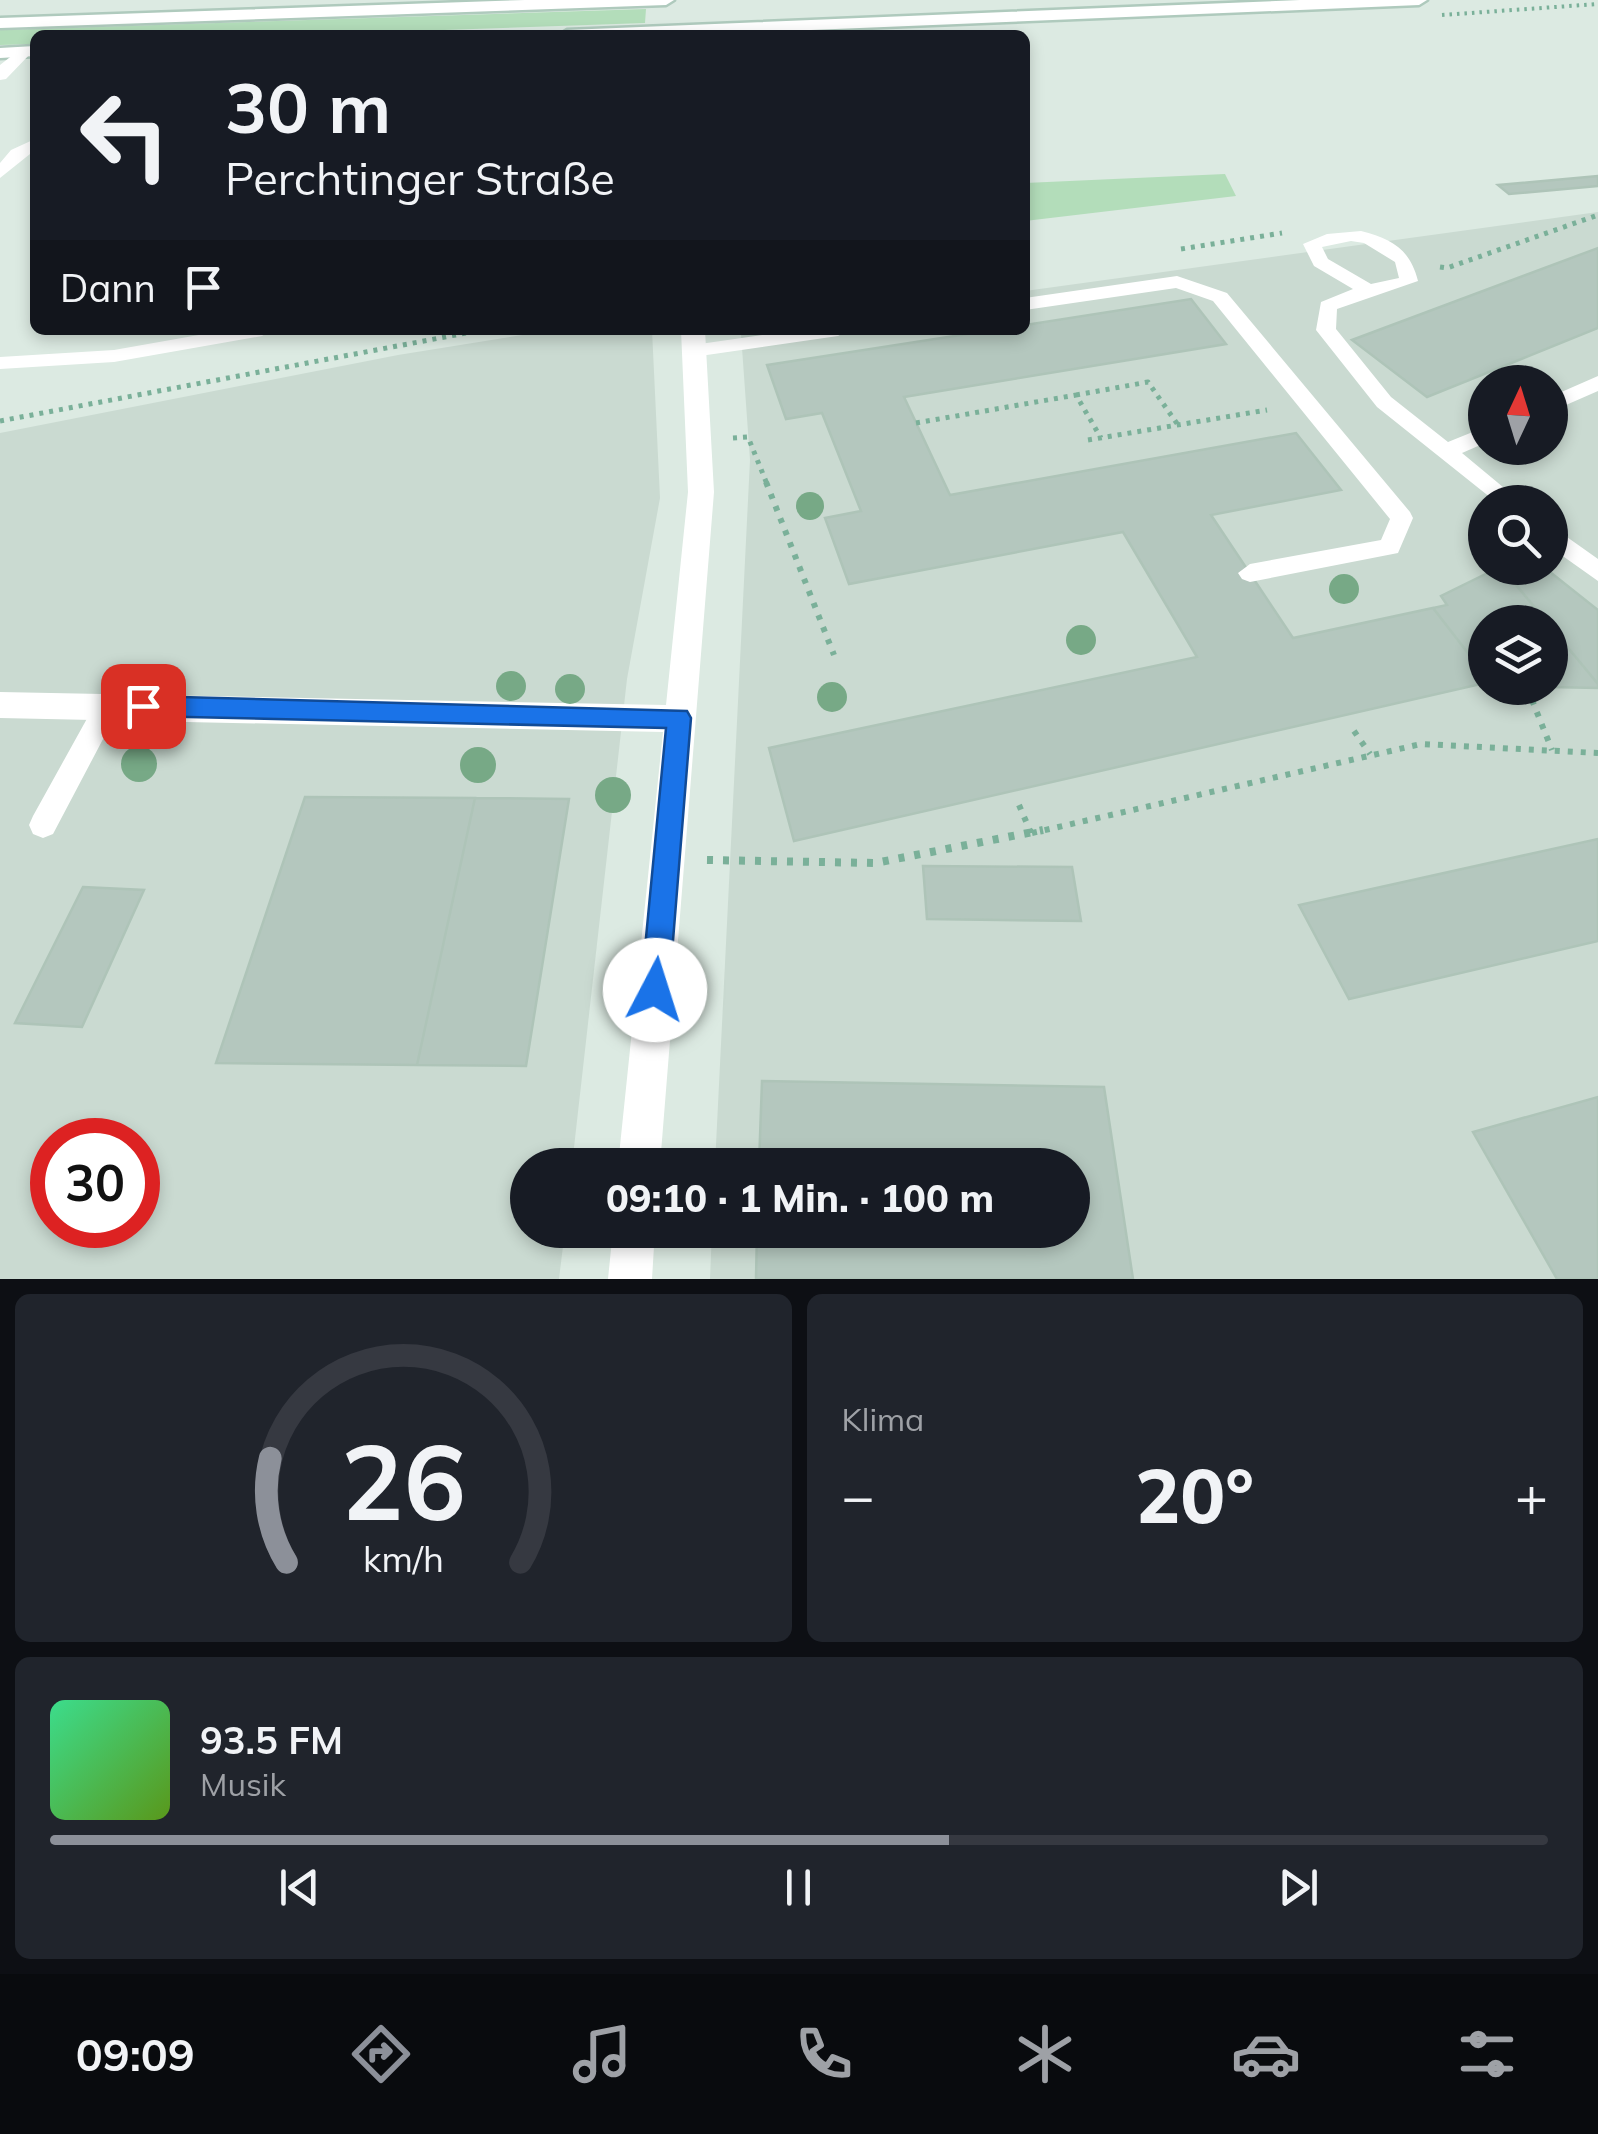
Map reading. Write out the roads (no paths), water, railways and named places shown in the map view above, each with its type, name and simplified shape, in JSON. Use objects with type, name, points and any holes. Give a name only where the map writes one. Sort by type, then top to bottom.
[{"type":"main road","points":[[0,23],[666,0]]},
{"type":"main road","points":[[753,30],[1419,0]]},
{"type":"main road","points":[[0,53],[29,52]]},
{"type":"main road","points":[[0,75],[29,52]]},
{"type":"main road","points":[[640,1148],[701,492],[693,340]]},
{"type":"main road","points":[[0,704],[679,718]]},
{"type":"main road","points":[[630,1279],[633,1248]]},
{"type":"lane","points":[[0,173],[30,147]]},
{"type":"lane","points":[[1368,290],[1320,262],[1312,244],[1346,234],[1371,236],[1404,260],[1410,281],[1368,290],[1328,306],[1326,330],[1384,402],[1488,485]]},
{"type":"lane","points":[[1030,303],[1177,282],[1220,297],[1402,518],[1390,547],[1250,573]]},
{"type":"lane","points":[[0,364],[114,356],[234,335]]},
{"type":"lane","points":[[693,340],[766,335]]},
{"type":"lane","points":[[1568,396],[1598,383]]},
{"type":"lane","points":[[1445,452],[1468,442]]},
{"type":"lane","points":[[1568,548],[1598,572]]},
{"type":"lane","points":[[44,824],[108,706]]}]
